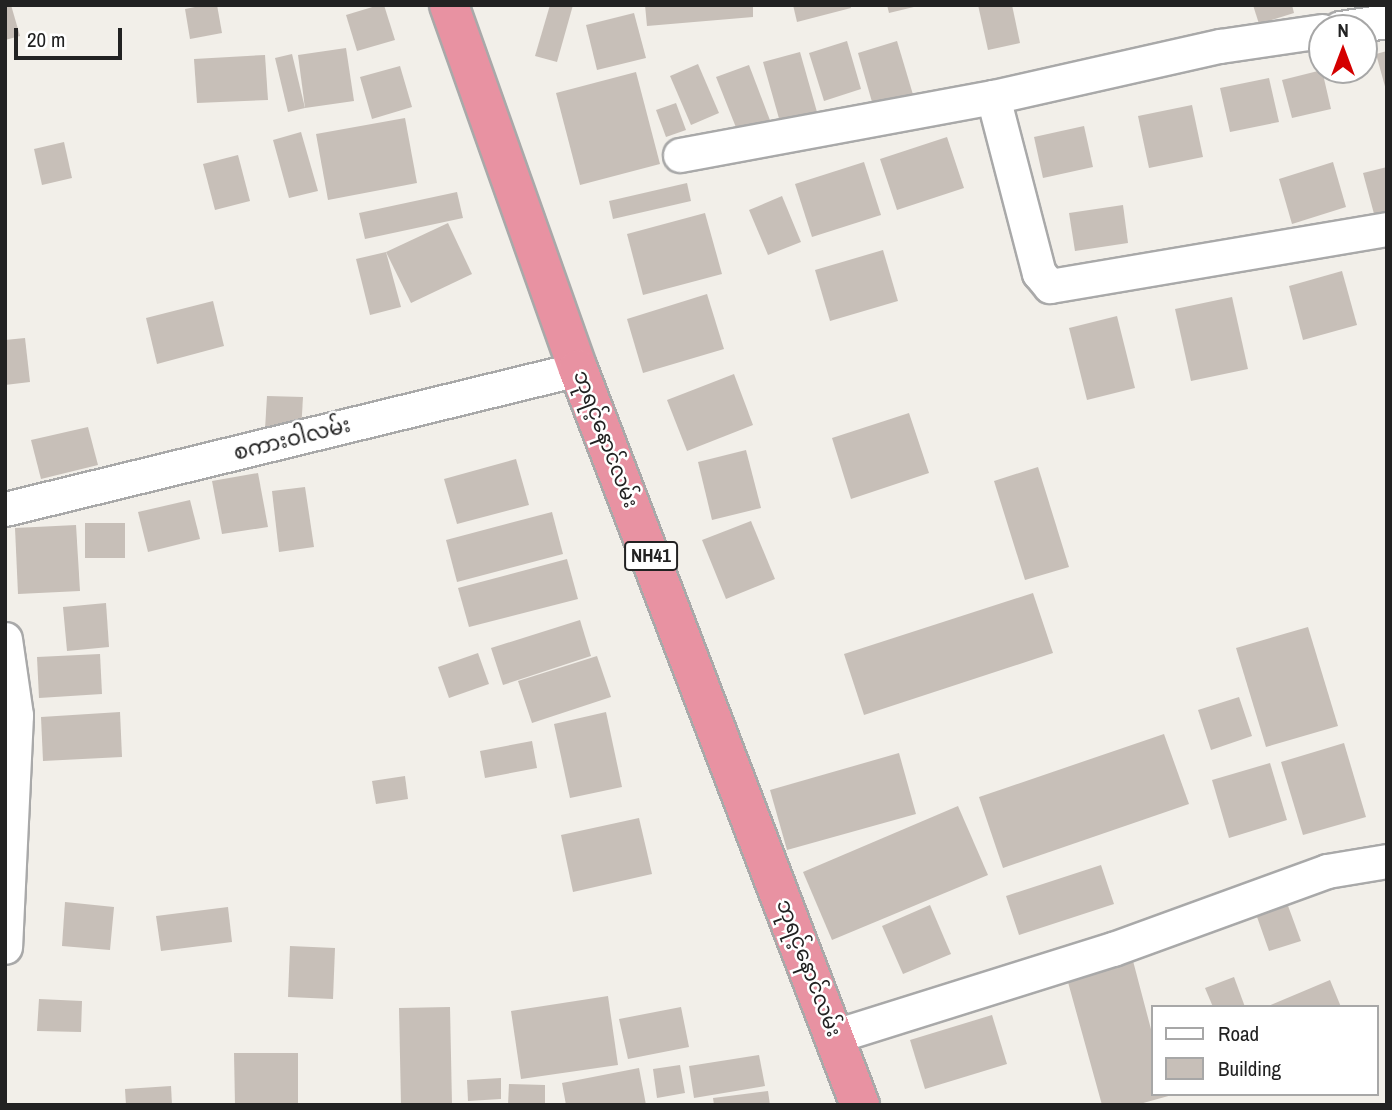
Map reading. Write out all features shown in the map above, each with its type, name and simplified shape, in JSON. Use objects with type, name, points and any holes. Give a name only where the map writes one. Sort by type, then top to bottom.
[{"type":"highway","name":"ဘုရင့်နောင်လမ်း","points":[[449,5],[578,369],[860,1105]]},
{"type":"street","points":[[680,155],[993,97],[1220,46],[1308,33]]},
{"type":"street","points":[[993,97],[1039,273],[1050,286],[1387,229]]},
{"type":"street","name":"စကားဝါလမ်း","points":[[5,509],[578,369]]},
{"type":"street","points":[[5,639],[16,715],[5,947]]},
{"type":"street","points":[[835,1036],[1114,949],[1327,871],[1387,861]]},
{"type":"building","points":[[5,5],[11,5],[20,36],[5,40]]},
{"type":"building","points":[[217,5],[222,33],[190,39],[185,9]]},
{"type":"building","points":[[384,5],[395,40],[357,51],[346,15]]},
{"type":"building","points":[[550,5],[573,5],[557,62],[535,56]]},
{"type":"building","points":[[645,5],[753,5],[753,17],[647,26]]},
{"type":"building","points":[[793,5],[850,5],[851,8],[797,22]]},
{"type":"building","points":[[887,5],[917,5],[918,6],[889,13]]},
{"type":"building","points":[[978,5],[1012,5],[1020,43],[988,50]]},
{"type":"building","points":[[1253,5],[1292,5],[1294,13],[1259,24]]},
{"type":"building","points":[[634,13],[646,58],[597,70],[586,25]]},
{"type":"building","points":[[847,41],[861,89],[824,101],[809,53]]},
{"type":"building","points":[[897,41],[914,98],[874,109],[858,53]]},
{"type":"building","points":[[346,48],[354,101],[305,108],[298,55]]},
{"type":"building","points":[[1387,51],[1387,90],[1378,61],[1378,53]]},
{"type":"building","points":[[800,52],[817,112],[780,122],[763,62]]},
{"type":"building","points":[[292,54],[305,108],[288,112],[275,58]]},
{"type":"building","points":[[265,55],[268,100],[197,103],[194,59]]},
{"type":"building","points":[[698,64],[719,113],[691,125],[670,76]]},
{"type":"building","points":[[749,65],[771,123],[739,135],[716,77]]},
{"type":"building","points":[[400,66],[412,107],[372,119],[360,77]]},
{"type":"building","points":[[636,72],[660,164],[580,185],[556,93]]},
{"type":"building","points":[[1308,74],[1308,84],[1325,84],[1331,109],[1292,118],[1282,80]]},
{"type":"building","points":[[1269,78],[1279,122],[1230,132],[1220,88]]},
{"type":"building","points":[[676,103],[686,130],[666,137],[656,110]]},
{"type":"building","points":[[1192,105],[1203,157],[1149,168],[1138,116]]},
{"type":"building","points":[[405,118],[417,183],[328,200],[316,134]]},
{"type":"building","points":[[1084,126],[1093,167],[1043,178],[1034,137]]},
{"type":"building","points":[[301,132],[318,191],[289,198],[273,140]]},
{"type":"building","points":[[947,137],[964,188],[897,210],[880,159]]},
{"type":"building","points":[[64,142],[72,178],[42,185],[34,149]]},
{"type":"building","points":[[238,155],[250,201],[215,210],[203,164]]},
{"type":"building","points":[[864,162],[881,215],[812,237],[795,184]]},
{"type":"building","points":[[1333,162],[1346,207],[1292,224],[1279,179]]},
{"type":"building","points":[[1387,167],[1387,222],[1377,225],[1363,173]]},
{"type":"building","points":[[687,183],[691,201],[613,219],[609,201]]},
{"type":"building","points":[[457,192],[463,218],[365,239],[359,213]]},
{"type":"building","points":[[782,196],[801,242],[768,255],[749,210]]},
{"type":"building","points":[[1123,205],[1128,243],[1075,251],[1069,213]]},
{"type":"building","points":[[705,213],[722,274],[643,295],[627,234]]},
{"type":"building","points":[[448,223],[472,274],[411,303],[386,252]]},
{"type":"building","points":[[883,250],[898,301],[830,321],[815,270]]},
{"type":"building","points":[[386,252],[401,307],[370,315],[356,259]]},
{"type":"building","points":[[1342,271],[1357,325],[1303,340],[1289,286]]},
{"type":"building","points":[[707,294],[724,349],[643,373],[627,319]]},
{"type":"building","points":[[1232,297],[1248,369],[1191,381],[1175,309]]},
{"type":"building","points":[[213,301],[224,346],[157,364],[146,318]]},
{"type":"building","points":[[1117,316],[1135,388],[1087,400],[1069,328]]},
{"type":"building","points":[[25,338],[30,382],[5,385],[5,340]]},
{"type":"building","points":[[734,374],[753,425],[687,451],[667,400]]},
{"type":"building","points":[[267,396],[303,397],[301,431],[265,429]]},
{"type":"building","points":[[909,413],[929,473],[851,499],[832,438]]},
{"type":"building","points":[[88,427],[98,465],[41,479],[31,440]]},
{"type":"building","points":[[746,450],[761,508],[712,520],[698,462]]},
{"type":"building","points":[[516,459],[529,505],[457,524],[444,479]]},
{"type":"building","points":[[1038,467],[1069,567],[1025,580],[994,481]]},
{"type":"building","points":[[258,473],[268,527],[222,534],[212,481]]},
{"type":"building","points":[[305,487],[314,547],[279,552],[272,491]]},
{"type":"building","points":[[190,500],[200,539],[148,552],[138,512]]},
{"type":"building","points":[[552,512],[563,554],[457,582],[446,540]]},
{"type":"building","points":[[751,521],[775,579],[726,599],[702,540]]},
{"type":"building","points":[[85,523],[125,523],[125,558],[85,558]]},
{"type":"building","points":[[76,525],[80,591],[18,594],[15,528]]},
{"type":"building","points":[[567,559],[578,599],[469,627],[458,588]]},
{"type":"building","points":[[1033,593],[1053,653],[864,715],[844,654]]},
{"type":"building","points":[[106,603],[109,647],[67,651],[63,607]]},
{"type":"building","points":[[580,620],[591,656],[503,685],[491,648]]},
{"type":"building","points":[[1308,627],[1338,726],[1266,747],[1236,648]]},
{"type":"building","points":[[478,653],[489,684],[449,698],[438,667]]},
{"type":"building","points":[[100,654],[102,694],[39,698],[37,657]]},
{"type":"building","points":[[597,656],[611,697],[532,723],[518,681]]},
{"type":"building","points":[[1239,697],[1252,736],[1211,750],[1198,710]]},
{"type":"building","points":[[120,712],[122,757],[43,761],[41,717]]},
{"type":"building","points":[[606,712],[622,787],[570,798],[554,724]]},
{"type":"building","points":[[1164,734],[1189,804],[1003,868],[979,797]]},
{"type":"building","points":[[532,741],[537,768],[485,778],[480,751]]},
{"type":"building","points":[[1344,743],[1366,817],[1303,835],[1281,762]]},
{"type":"building","points":[[899,753],[916,814],[787,850],[770,790]]},
{"type":"building","points":[[1270,763],[1287,820],[1229,838],[1212,780]]},
{"type":"building","points":[[405,776],[408,799],[376,804],[372,781]]},
{"type":"building","points":[[958,806],[988,875],[832,940],[803,872]]},
{"type":"building","points":[[639,818],[652,874],[573,892],[561,835]]},
{"type":"building","points":[[1101,865],[1114,904],[1019,935],[1006,896]]},
{"type":"building","points":[[65,902],[114,907],[110,950],[62,946]]},
{"type":"building","points":[[1287,903],[1301,941],[1269,951],[1256,914]]},
{"type":"building","points":[[930,905],[951,954],[903,974],[882,926]]},
{"type":"building","points":[[228,907],[232,942],[161,951],[156,916]]},
{"type":"building","points":[[290,946],[335,948],[333,999],[288,997]]},
{"type":"building","points":[[1132,957],[1150,1025],[1150,1096],[1168,1096],[1136,1105],[1102,1105],[1066,975]]},
{"type":"building","points":[[1234,977],[1244,1005],[1212,1005],[1205,988]]},
{"type":"building","points":[[1330,980],[1340,1005],[1271,1005]]},
{"type":"building","points":[[608,996],[618,1065],[521,1079],[511,1011]]},
{"type":"building","points":[[39,999],[82,1001],[81,1032],[37,1031]]},
{"type":"building","points":[[450,1007],[452,1105],[401,1105],[399,1008]]},
{"type":"building","points":[[681,1007],[689,1047],[628,1059],[619,1019]]},
{"type":"building","points":[[992,1015],[1007,1064],[925,1089],[910,1040]]},
{"type":"building","points":[[234,1053],[298,1053],[298,1105],[235,1105]]},
{"type":"building","points":[[759,1055],[765,1086],[694,1098],[689,1066]]},
{"type":"building","points":[[680,1065],[685,1093],[657,1098],[653,1069]]},
{"type":"building","points":[[639,1068],[646,1105],[566,1105],[562,1083]]},
{"type":"building","points":[[501,1078],[501,1099],[468,1101],[467,1080]]},
{"type":"building","points":[[509,1084],[545,1085],[545,1105],[508,1105]]},
{"type":"building","points":[[171,1086],[172,1105],[126,1105],[125,1089]]},
{"type":"building","points":[[768,1091],[770,1105],[714,1105],[713,1098]]}]
